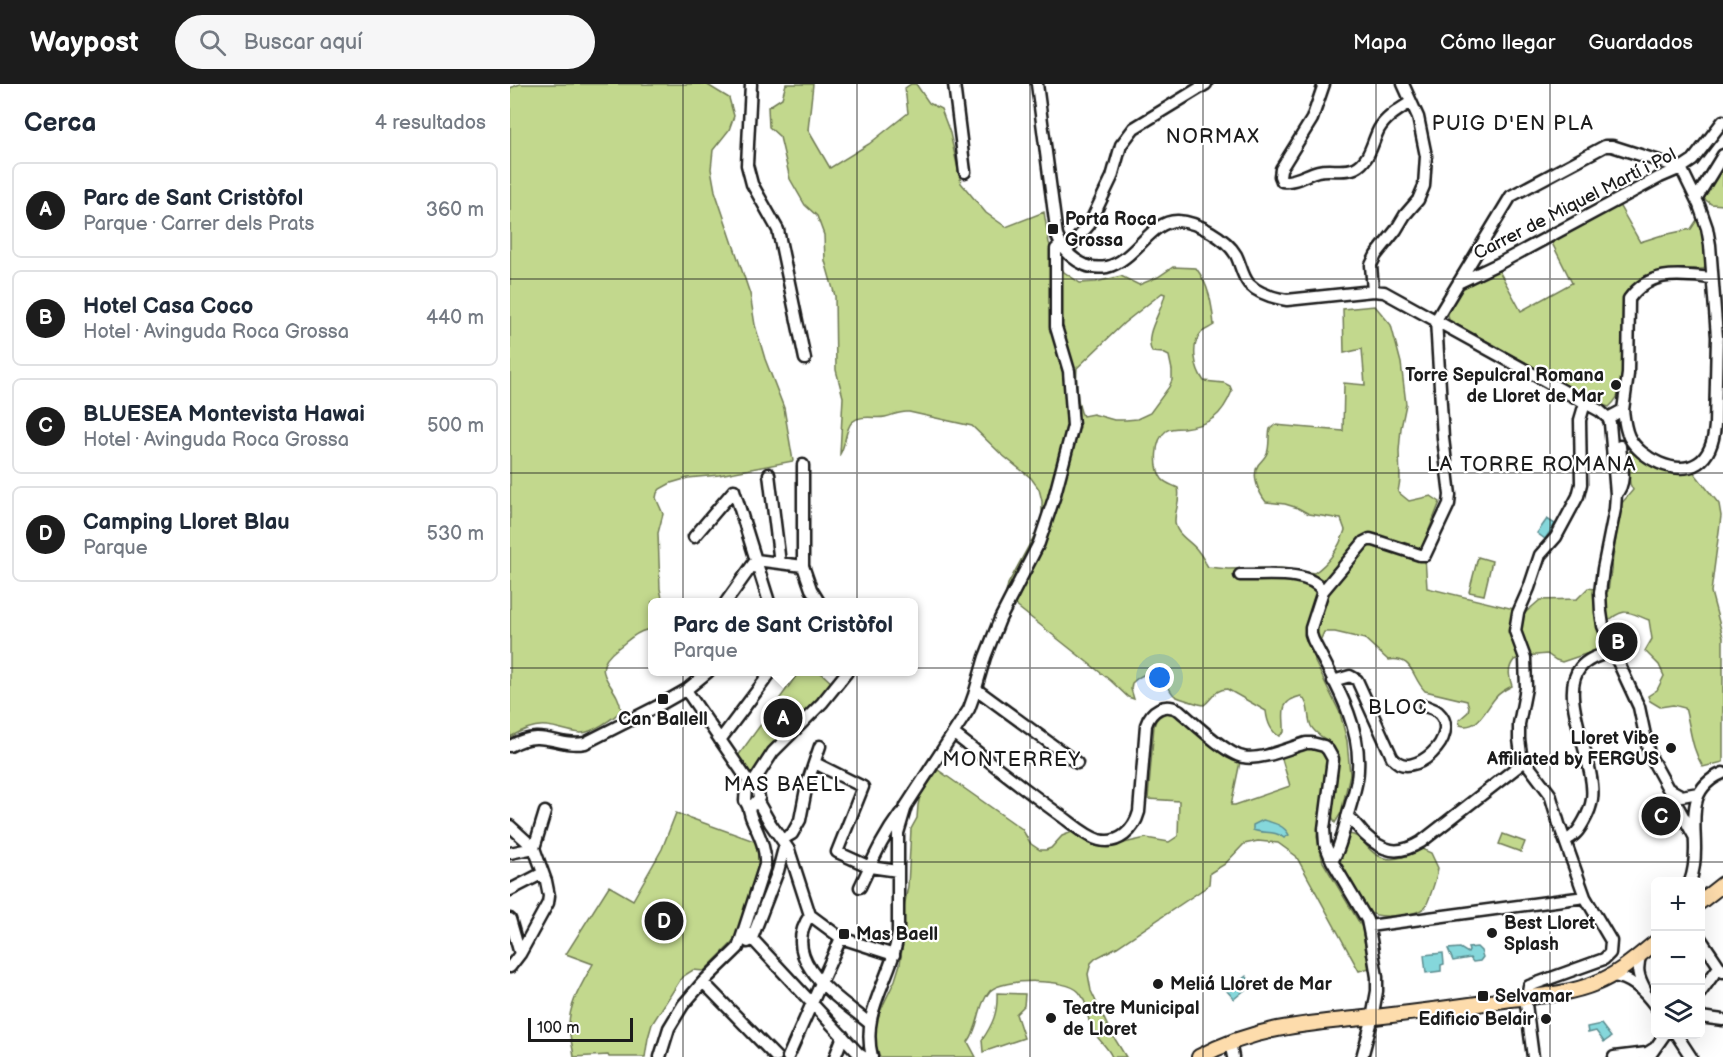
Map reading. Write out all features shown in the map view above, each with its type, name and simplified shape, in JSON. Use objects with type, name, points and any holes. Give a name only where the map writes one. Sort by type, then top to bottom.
[{"type":"main road","points":[[1705,899],[1723,884]]},
{"type":"main road","points":[[1199,1057],[1228,1042],[1263,1031],[1574,990],[1598,983],[1611,976],[1651,946]]},
{"type":"main road","points":[[1210,1057],[1232,1052],[1271,1035],[1356,1023],[1373,1017]]},
{"type":"street","points":[[751,84],[747,165],[752,184],[778,230],[805,359]]},
{"type":"street","points":[[954,84],[965,172]]},
{"type":"street","points":[[1036,84],[1057,236],[1073,258],[1089,267],[1103,268],[1117,264],[1126,259],[1159,227],[1177,221],[1187,223],[1213,233],[1223,240],[1237,257],[1245,279],[1256,290],[1287,300],[1373,291],[1384,292],[1608,418],[1623,482],[1616,494],[1603,569],[1600,593],[1601,618],[1613,651],[1639,707],[1649,753],[1694,836]]},
{"type":"street","points":[[860,887],[886,832],[906,806],[969,709],[985,657],[1000,619],[1039,543],[1054,498],[1073,426],[1069,371],[1056,327],[1056,249],[1064,248],[1089,225],[1112,177],[1121,145],[1134,128],[1206,84]]},
{"type":"street","points":[[1324,84],[1312,119],[1281,170],[1282,181],[1294,180],[1316,171],[1328,169],[1342,171],[1358,167],[1366,158],[1380,128],[1411,102]]},
{"type":"street","points":[[1373,291],[1371,264],[1418,200],[1424,186],[1426,156],[1418,117],[1403,84]]},
{"type":"street","name":"Carrer de Miquel Martí i Pol","points":[[1460,282],[1681,168],[1698,156],[1723,121]]},
{"type":"street","points":[[1330,858],[1337,855],[1358,778],[1358,752],[1352,720],[1311,632],[1323,591],[1364,542],[1370,539],[1425,555],[1449,504],[1436,320],[1511,196],[1605,146],[1612,146],[1681,168],[1707,228],[1710,245],[1717,337],[1715,425],[1710,448],[1697,463],[1678,467],[1661,465],[1634,444],[1627,432],[1623,410],[1628,374],[1629,299],[1636,290],[1664,275],[1712,278]]},
{"type":"street","points":[[1696,199],[1723,154]]},
{"type":"street","points":[[1533,1057],[1526,1010],[1527,989],[1533,984],[1604,958],[1610,953],[1611,941],[1586,897],[1550,794],[1521,754],[1519,739],[1526,681],[1525,658],[1516,636],[1516,619],[1540,555],[1561,529],[1578,496],[1581,484],[1580,420],[1585,403]]},
{"type":"street","points":[[1608,418],[1623,410]]},
{"type":"street","points":[[1616,446],[1634,444]]},
{"type":"street","points":[[803,465],[803,566],[816,598]]},
{"type":"street","points":[[769,474],[780,563]]},
{"type":"street","points":[[694,537],[734,490],[767,598]]},
{"type":"street","points":[[756,560],[803,566]]},
{"type":"street","points":[[729,598],[756,560]]},
{"type":"street","points":[[1240,575],[1305,577],[1315,582],[1323,591]]},
{"type":"street","points":[[1565,841],[1579,830],[1590,809],[1592,795],[1591,774],[1575,710],[1574,681],[1584,663],[1613,651]]},
{"type":"street","points":[[510,746],[538,737],[575,744],[585,743],[686,690],[703,676]]},
{"type":"street","points":[[720,740],[768,676]]},
{"type":"street","points":[[844,676],[822,703],[772,752],[751,783],[746,786],[745,801],[753,803],[784,841],[810,915],[841,938],[894,955]]},
{"type":"street","points":[[1333,681],[1350,676],[1357,680],[1392,757],[1402,764],[1408,765],[1420,761],[1438,748],[1443,738],[1445,728],[1442,717],[1436,710],[1425,706]]},
{"type":"street","points":[[976,689],[1077,763]]},
{"type":"street","points":[[686,690],[751,783]]},
{"type":"street","points":[[954,734],[1063,817],[1100,841],[1112,841],[1122,837],[1137,822],[1146,725],[1155,710],[1165,707],[1175,708],[1230,752],[1243,758],[1261,756],[1306,743],[1318,744],[1328,750],[1333,759],[1324,840],[1330,858],[1369,927],[1377,982],[1373,1017],[1362,1057]]},
{"type":"street","points":[[660,1057],[665,1037],[675,1016],[703,982],[738,948],[748,934],[776,878],[784,841],[797,828],[801,820],[807,784],[820,746]]},
{"type":"street","points":[[1347,817],[1351,818],[1364,834],[1388,850],[1399,851],[1411,848],[1525,761]]},
{"type":"street","points":[[815,763],[863,787],[837,852],[870,867],[898,872]]},
{"type":"street","points":[[1692,877],[1694,869],[1693,818],[1698,796],[1709,781],[1723,773]]},
{"type":"street","points":[[1669,789],[1677,795],[1698,796]]},
{"type":"street","points":[[748,934],[765,865],[764,849],[751,817],[753,803]]},
{"type":"street","points":[[872,1057],[869,1023],[878,992],[894,955],[898,933],[898,833],[906,806]]},
{"type":"street","points":[[534,848],[545,812]]},
{"type":"street","points":[[510,826],[534,848],[549,896],[548,903],[520,954],[510,967]]},
{"type":"street","points":[[1344,829],[1364,834]]},
{"type":"street","points":[[1324,840],[1333,843],[1340,841]]},
{"type":"street","points":[[510,853],[534,848]]},
{"type":"street","points":[[510,890],[543,873]]},
{"type":"street","points":[[1369,927],[1586,897]]},
{"type":"street","points":[[810,915],[803,927],[801,947],[811,970],[821,983],[869,1023]]},
{"type":"street","points":[[510,919],[520,954]]},
{"type":"street","points":[[748,934],[864,1057]]},
{"type":"street","points":[[788,1057],[841,938]]},
{"type":"street","points":[[1705,944],[1721,970],[1705,988]]},
{"type":"street","points":[[1641,954],[1637,970],[1638,978],[1647,995]]},
{"type":"street","points":[[1611,976],[1630,981],[1651,1000]]},
{"type":"street","points":[[703,982],[776,1057]]},
{"type":"street","points":[[1705,1018],[1723,1020]]},
{"type":"street","points":[[836,1057],[843,1036]]},
{"type":"street","points":[[1614,1057],[1648,1054],[1661,1039]]},
{"type":"street","points":[[1679,1039],[1691,1057]]},
{"type":"green space","points":[[520,84],[706,84],[729,98],[734,116],[729,130],[713,150],[711,169],[715,191],[750,294],[755,325],[765,359],[784,408],[793,461],[719,475],[688,478],[660,489],[656,498],[663,514],[658,533],[662,598],[648,598],[648,630],[635,635],[618,648],[608,657],[604,665],[603,672],[619,701],[621,710],[602,725],[584,733],[537,726],[527,728],[510,737],[510,88]]},
{"type":"green space","points":[[786,84],[813,84],[808,130],[830,168],[869,144],[908,113],[905,88],[916,84],[929,103],[941,109],[950,133],[961,183],[986,213],[1006,227],[1044,212],[1049,243],[1064,272],[1080,283],[1121,276],[1139,285],[1158,277],[1173,267],[1196,268],[1209,295],[1214,325],[1202,332],[1198,338],[1195,351],[1196,364],[1204,381],[1224,383],[1230,386],[1232,391],[1224,407],[1208,422],[1166,431],[1159,441],[1156,454],[1162,479],[1178,488],[1176,526],[1180,534],[1195,547],[1208,567],[1281,568],[1314,573],[1329,560],[1340,543],[1345,530],[1341,519],[1309,514],[1285,504],[1266,502],[1255,474],[1268,450],[1270,429],[1275,425],[1343,431],[1344,383],[1365,385],[1362,349],[1344,353],[1343,309],[1375,306],[1391,325],[1401,363],[1406,404],[1401,428],[1398,492],[1409,501],[1431,496],[1440,502],[1424,542],[1427,588],[1526,612],[1540,600],[1577,599],[1588,588],[1608,591],[1621,504],[1633,490],[1630,484],[1627,455],[1630,451],[1651,465],[1662,468],[1692,470],[1719,504],[1721,516],[1711,592],[1723,637],[1723,762],[1703,767],[1694,746],[1685,708],[1673,705],[1660,707],[1650,701],[1648,696],[1657,690],[1664,676],[1659,665],[1645,651],[1652,639],[1649,620],[1626,612],[1617,614],[1606,623],[1611,647],[1562,662],[1547,654],[1525,656],[1514,660],[1509,673],[1512,686],[1498,695],[1477,722],[1466,726],[1460,725],[1459,720],[1468,712],[1467,701],[1425,691],[1407,664],[1403,661],[1388,660],[1365,639],[1335,632],[1324,632],[1317,648],[1315,662],[1340,713],[1347,741],[1350,774],[1341,813],[1335,823],[1331,806],[1337,771],[1336,753],[1331,744],[1311,726],[1306,702],[1301,696],[1285,705],[1284,732],[1279,736],[1271,728],[1266,711],[1227,689],[1217,692],[1204,705],[1197,704],[1175,696],[1162,675],[1154,672],[1132,683],[1134,699],[1128,697],[1010,601],[1004,602],[1008,584],[1039,527],[1042,501],[1039,489],[1031,478],[1001,454],[972,426],[909,412],[885,417],[864,417],[850,425],[840,454],[843,397],[836,370],[835,296],[825,261],[824,235],[817,216],[805,205],[790,179],[780,137],[769,127],[768,107],[782,98]],"holes":[[[1162,293],[1165,294],[1151,330],[1150,345],[1152,352],[1169,356],[1172,370],[1169,387],[1150,413],[1137,419],[1114,420],[1093,414],[1083,416],[1078,400],[1077,368],[1124,323]]]},
{"type":"green space","points":[[1723,167],[1723,205],[1711,204],[1702,197]]},
{"type":"green space","points":[[1619,205],[1640,242],[1691,229],[1699,217],[1707,257],[1704,269],[1667,270],[1642,280],[1633,287],[1625,334],[1622,383],[1620,392],[1609,407],[1449,320],[1447,311],[1462,289],[1498,269],[1521,311],[1572,283],[1551,241]]},
{"type":"green space","points":[[1478,557],[1492,561],[1484,595],[1469,592]]},
{"type":"green space","points":[[796,676],[824,676],[833,684],[752,775],[738,756]]},
{"type":"green space","points":[[1168,713],[1176,716],[1227,758],[1240,762],[1231,805],[1290,786],[1281,756],[1307,749],[1318,750],[1323,754],[1327,760],[1317,837],[1323,862],[1362,927],[1369,968],[1359,971],[1296,856],[1278,843],[1258,841],[1244,844],[1225,864],[1210,873],[1209,884],[1205,888],[1091,963],[1088,974],[1091,991],[1110,1031],[1126,1057],[1112,1057],[1096,1035],[1079,992],[1062,984],[1034,981],[1007,984],[990,991],[968,1042],[976,1057],[880,1057],[873,1036],[876,1020],[900,964],[911,829],[917,818],[920,796],[938,770],[1022,829],[1031,844],[1040,850],[1051,848],[1062,836],[1072,832],[1087,841],[1107,845],[1146,838],[1169,842],[1178,836],[1179,801],[1148,799],[1154,726],[1159,717]]},
{"type":"green space","points":[[676,813],[757,842],[760,870],[734,941],[704,971],[693,970],[682,977],[652,1024],[645,1057],[609,1057],[608,1055],[574,1057],[569,1019],[576,995],[593,964],[566,954],[609,886],[633,900],[662,849]]},
{"type":"green space","points":[[1349,834],[1358,837],[1378,856],[1385,858],[1399,858],[1422,849],[1431,853],[1438,868],[1425,907],[1414,913],[1396,916],[1373,914],[1368,911],[1337,859]]},
{"type":"green space","points":[[1503,834],[1525,842],[1521,852],[1499,844]]},
{"type":"green space","points":[[997,993],[1025,994],[1024,1006],[1016,1014],[1024,1038],[983,1052],[982,1040],[994,1018]]},
{"type":"water","points":[[1547,519],[1555,524],[1545,539],[1537,533]]},
{"type":"water","points":[[1263,820],[1275,823],[1289,835],[1284,838],[1277,834],[1253,830],[1253,825]]},
{"type":"water","points":[[667,909],[672,917],[657,927],[652,920]]},
{"type":"water","points":[[1477,947],[1483,957],[1480,961],[1473,962],[1470,958],[1453,961],[1448,949],[1460,948],[1468,953],[1468,948]]},
{"type":"water","points":[[1443,953],[1444,964],[1441,965],[1441,971],[1426,973],[1424,955]]},
{"type":"water","points":[[1246,976],[1252,984],[1234,999],[1227,991]]},
{"type":"water","points":[[1601,1024],[1611,1037],[1604,1042],[1596,1031],[1588,1033],[1587,1027]]},
{"type":"place","name":"Porta Roca Grossa","points":[[1053,229]]},
{"type":"place","name":"Torre Sepulcral Romana de Lloret de Mar","points":[[1616,385]]},
{"type":"place","name":"Hotel Casa Coco","points":[[1618,642]]},
{"type":"place","name":"Can Ballell","points":[[663,699]]},
{"type":"place","name":"Parc de Sant Cristòfol","points":[[783,718]]},
{"type":"place","name":"Lloret Vibe Affiliated by FERGUS","points":[[1671,748]]},
{"type":"place","name":"BLUESEA Montevista Hawai","points":[[1661,816]]},
{"type":"place","name":"Camping Lloret Blau","points":[[664,921]]},
{"type":"place","name":"Best Lloret Splash","points":[[1492,933]]},
{"type":"place","name":"Mas Baell","points":[[844,934]]},
{"type":"place","name":"Meliá Lloret de Mar","points":[[1158,984]]},
{"type":"place","name":"Selvamar","points":[[1483,996]]},
{"type":"place","name":"Teatre Municipal de Lloret","points":[[1051,1018]]},
{"type":"place","name":"Edificio Belair","points":[[1546,1019]]},
{"type":"district","name":"PUIG D'EN PLA","points":[[1513,124]]},
{"type":"district","name":"NORMAX","points":[[1213,137]]},
{"type":"district","name":"LA TORRE ROMANA","points":[[1532,465]]},
{"type":"district","name":"BLOC","points":[[1398,708]]},
{"type":"district","name":"MONTERREY","points":[[1012,760]]},
{"type":"district","name":"MAS BAELL","points":[[785,785]]}]
